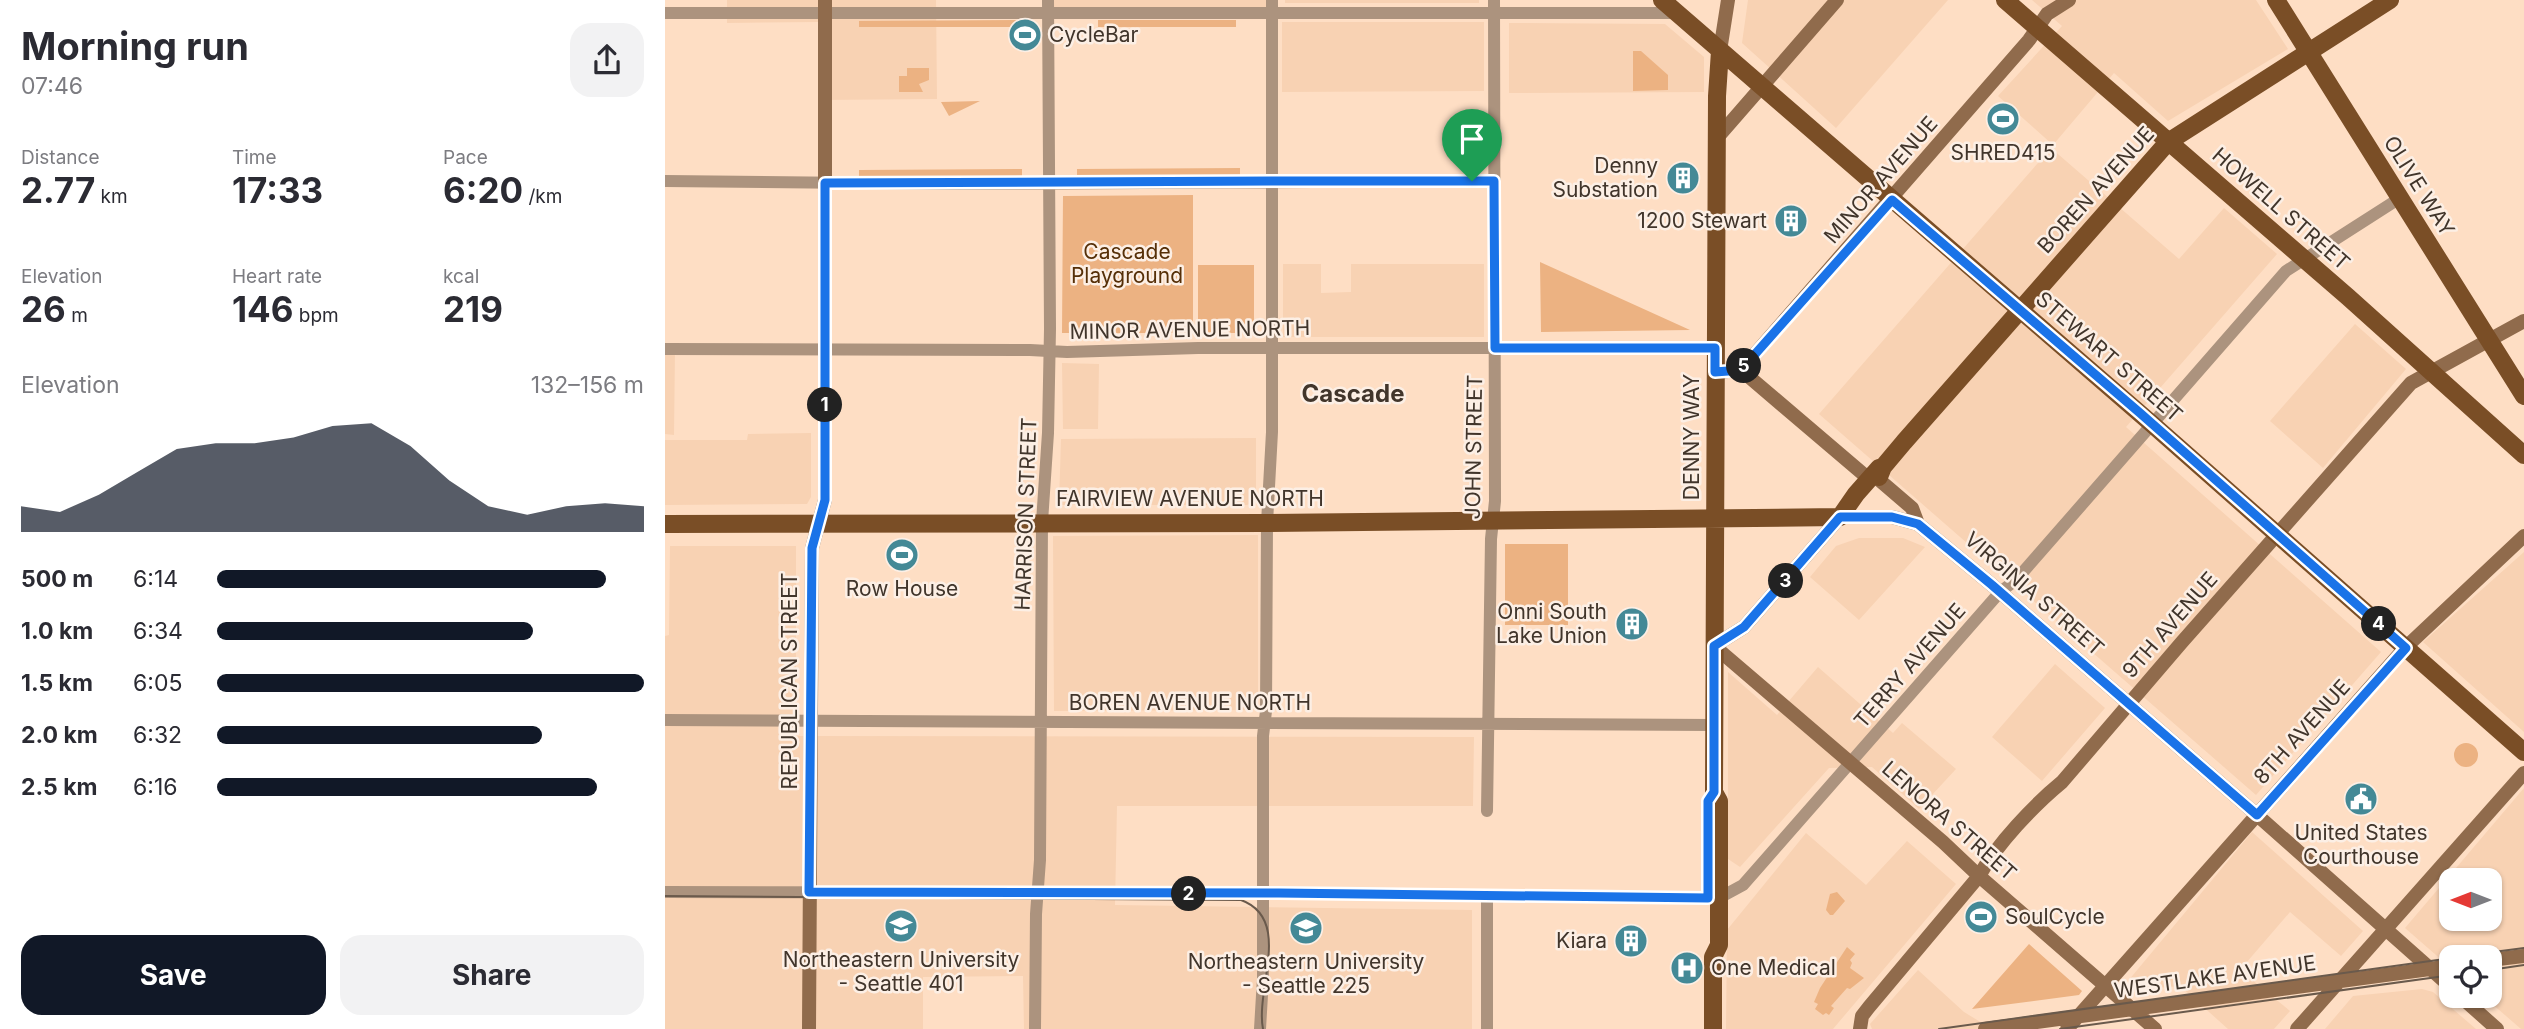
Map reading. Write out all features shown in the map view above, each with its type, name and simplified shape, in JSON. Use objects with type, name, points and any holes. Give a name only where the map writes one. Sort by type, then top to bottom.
[{"type":"main road","name":"STEWART STREET","points":[[1662,0],[2152,424],[2524,752]]},
{"type":"main road","name":"HOWELL STREET","points":[[2005,0],[2304,259],[2524,455]]},
{"type":"main road","name":"OLIVE WAY","points":[[2276,0],[2524,396]]},
{"type":"main road","name":"BOREN AVENUE","points":[[1840,517],[1856,494],[1877,475],[2019,309],[2168,142],[2391,0]]},
{"type":"main road","name":"DENNY WAY","points":[[1713,1029],[1713,957],[1708,944],[1714,898],[1708,801],[1714,792],[1715,348],[1720,51]]},
{"type":"main road","name":"FAIRVIEW AVENUE NORTH","points":[[665,524],[1267,523],[1840,517]]},
{"type":"street","name":"DENNY WAY","points":[[1720,51],[1728,0]]},
{"type":"street","points":[[1717,138],[1837,0]]},
{"type":"street","name":"MINOR AVENUE","points":[[1741,370],[1892,200],[2047,14],[2069,0]]},
{"type":"street","points":[[665,13],[825,7],[1494,7],[1677,13]]},
{"type":"street","name":"REPUBLICAN STREET","points":[[809,1029],[812,548],[825,500],[825,7]]},
{"type":"street","name":"HARRISON STREET","points":[[1035,1029],[1042,522],[1048,433],[1048,7]]},
{"type":"street","points":[[1260,1029],[1272,348],[1272,7]]},
{"type":"street","name":"JOHN STREET","points":[[1487,811],[1486,723],[1495,501],[1494,7]]},
{"type":"street","points":[[665,181],[1049,184],[1494,181]]},
{"type":"street","name":"TERRY AVENUE","points":[[1714,898],[1737,890],[1743,885],[2287,271],[2400,198]]},
{"type":"street","name":"9TH AVENUE","points":[[1860,1029],[1862,1016],[1979,876],[1986,864],[2039,802],[2062,782],[2411,383],[2524,321]]},
{"type":"street","name":"MINOR AVENUE NORTH","points":[[665,349],[1049,351],[1715,348]]},
{"type":"street","points":[[1715,372],[1741,370]]},
{"type":"street","name":"VIRGINIA STREET","points":[[1741,370],[1877,475],[1912,508],[1918,524],[2257,815],[2439,976]]},
{"type":"street","points":[[1840,517],[1892,517],[1918,524]]},
{"type":"street","name":"BOREN AVENUE","points":[[1714,646],[1744,627],[1840,517]]},
{"type":"street","name":"8TH AVENUE","points":[[2067,1029],[2406,648],[2524,536]]},
{"type":"street","name":"LENORA STREET","points":[[1714,646],[1851,762],[2155,1029]]},
{"type":"street","name":"BOREN AVENUE NORTH","points":[[665,720],[1714,725]]},
{"type":"street","points":[[2297,1029],[2524,773]]},
{"type":"street","points":[[665,892],[1263,893],[1714,898]]},
{"type":"street","points":[[1487,895],[1487,1029]]},
{"type":"street","points":[[2502,959],[2524,956]]},
{"type":"street","name":"WESTLAKE AVENUE","points":[[1985,1029],[2439,967]]},
{"type":"street","points":[[2473,1008],[2497,1029]]},
{"type":"shaded area","points":[[727,0],[936,0],[937,99],[819,100],[819,22],[727,23]]},
{"type":"shaded area","points":[[1048,0],[1272,0],[1272,13],[1048,13]]},
{"type":"shaded area","points":[[1285,0],[1479,0],[1479,3],[1285,3]]},
{"type":"shaded area","points":[[1748,0],[1948,0],[1836,128],[1742,43]]},
{"type":"shaded area","points":[[2032,0],[2256,0],[2288,49],[2168,121],[2114,73],[2053,145],[1998,96],[2062,26]]},
{"type":"shaded area","points":[[1282,22],[1484,22],[1484,91],[1282,92]]},
{"type":"shaded area","points":[[1509,23],[1665,24],[1704,57],[1704,92],[1509,93]]},
{"type":"shaded area","points":[[2051,148],[2179,259],[2224,208],[2277,254],[2126,427],[2381,652],[2256,795],[1819,414]]},
{"type":"shaded area","points":[[1283,264],[1321,264],[1321,293],[1351,292],[1351,264],[1484,264],[1484,337],[1283,337]]},
{"type":"shaded area","points":[[2355,324],[2406,369],[2323,468],[2270,421]]},
{"type":"shaded area","points":[[665,349],[675,349],[674,435],[665,434]]},
{"type":"shaded area","points":[[1062,363],[1099,364],[1098,429],[1063,429]]},
{"type":"shaded area","points":[[811,433],[811,497],[807,504],[665,505],[665,440],[747,440],[748,434]]},
{"type":"shaded area","points":[[1256,438],[1256,501],[1247,505],[1059,505],[1061,439]]},
{"type":"shaded area","points":[[1258,535],[1258,710],[1054,711],[1053,536]]},
{"type":"shaded area","points":[[1859,538],[1903,538],[1925,547],[1859,620],[1810,577],[1836,546]]},
{"type":"shaded area","points":[[670,546],[796,546],[796,736],[1474,737],[1473,806],[1117,806],[1115,905],[1472,910],[1472,1029],[1024,1029],[1023,976],[923,977],[923,1029],[665,1029],[665,636],[669,635]]},
{"type":"shaded area","points":[[2524,552],[2524,732],[2423,642]]},
{"type":"shaded area","points":[[2055,664],[2105,708],[2042,781],[1992,737]]},
{"type":"shaded area","points":[[1818,667],[1893,733],[1902,723],[1956,769],[1919,809],[1872,767],[1829,768],[1740,867],[1728,859],[1728,672],[1777,715]]},
{"type":"shaded area","points":[[2524,788],[2524,1029],[2497,1008],[2502,1008],[2502,945],[2439,945],[2439,958],[2405,928],[2439,888],[2439,931],[2503,931],[2503,868],[2456,868]]},
{"type":"shaded area","points":[[2252,832],[2363,931],[2341,956],[2290,912],[2240,970],[2290,1011],[2274,1029],[2228,1029],[2180,986],[2138,990],[2128,981]]},
{"type":"shaded area","points":[[1806,833],[1866,885],[1907,841],[1956,884],[1833,1029],[1726,1029],[1727,930]]},
{"type":"shaded area","points":[[1918,970],[1964,1012],[1992,1029],[1872,1029],[1870,1024]]},
{"type":"shaded area","points":[[2422,989],[2439,997],[2439,1008],[2452,1008],[2476,1029],[2325,1029],[2353,996]]},
{"type":"green space","points":[[1016,20],[1016,27],[859,27],[859,21]]},
{"type":"green space","points":[[1098,20],[1236,20],[1236,27],[1098,27]]},
{"type":"green space","points":[[1633,51],[1641,51],[1668,75],[1668,90],[1633,91]]},
{"type":"green space","points":[[907,68],[929,68],[929,80],[919,84],[923,92],[899,92],[899,76],[907,76]]},
{"type":"green space","points":[[980,101],[949,116],[941,102]]},
{"type":"green space","points":[[1240,168],[1240,175],[1227,177],[1077,178],[1077,169]]},
{"type":"green space","points":[[1022,169],[1022,178],[859,177],[859,170]]},
{"type":"green space","name":"Cascade Playground","points":[[1193,195],[1193,333],[1062,333],[1063,196]]},
{"type":"green space","points":[[1540,262],[1690,330],[1541,332]]},
{"type":"green space","points":[[1198,265],[1254,265],[1254,333],[1198,333]]},
{"type":"green space","points":[[1505,544],[1568,544],[1568,625],[1505,625]]},
{"type":"green space","points":[[2466,743],[2474,747],[2478,755],[2474,763],[2466,767],[2458,763],[2454,755],[2458,747]]},
{"type":"green space","points":[[1837,892],[1845,901],[1830,915],[1826,910],[1830,894]]},
{"type":"green space","points":[[2029,944],[2082,991],[2079,995],[1972,1009]]},
{"type":"green space","points":[[1847,947],[1855,954],[1850,960],[1850,968],[1864,978],[1850,989],[1847,988],[1831,1006],[1834,1008],[1829,1015],[1823,1015],[1815,1009],[1818,1004],[1814,1002]]},
{"type":"tram line","points":[[665,896],[1241,900],[1257,909],[1265,923],[1269,939],[1263,1029]]},
{"type":"tram line","points":[[2502,951],[2524,948]]},
{"type":"tram line","points":[[1939,1029],[2439,960]]},
{"type":"tram line","points":[[2502,968],[2524,965]]},
{"type":"tram line","points":[[2060,1029],[2439,977]]},
{"type":"place","name":"CycleBar","points":[[1025,35]]},
{"type":"place","name":"SHRED415","points":[[2003,119]]},
{"type":"place","name":"Denny Substation","points":[[1683,178]]},
{"type":"place","name":"1200 Stewart","points":[[1791,221]]},
{"type":"place","name":"Row House","points":[[902,555]]},
{"type":"place","name":"Onni South Lake Union","points":[[1632,624]]},
{"type":"place","name":"United States Courthouse","points":[[2361,799]]},
{"type":"place","name":"SoulCycle","points":[[1981,917]]},
{"type":"place","name":"Northeastern University - Seattle 401","points":[[901,926]]},
{"type":"place","name":"Northeastern University - Seattle 225","points":[[1306,928]]},
{"type":"place","name":"Kiara","points":[[1631,941]]},
{"type":"place","name":"One Medical","points":[[1687,968]]},
{"type":"district","name":"Cascade","points":[[1353,394]]},
{"type":"route","points":[[1472,181],[1494,181],[1495,348],[1715,348],[1715,372],[1741,370],[1892,200],[2140,413],[2406,648],[2257,815],[1918,524],[1892,517],[1840,517],[1744,627],[1714,646],[1714,792],[1708,801],[1708,898],[1279,893],[809,892],[812,548],[825,500],[825,183],[1472,181]]}]
